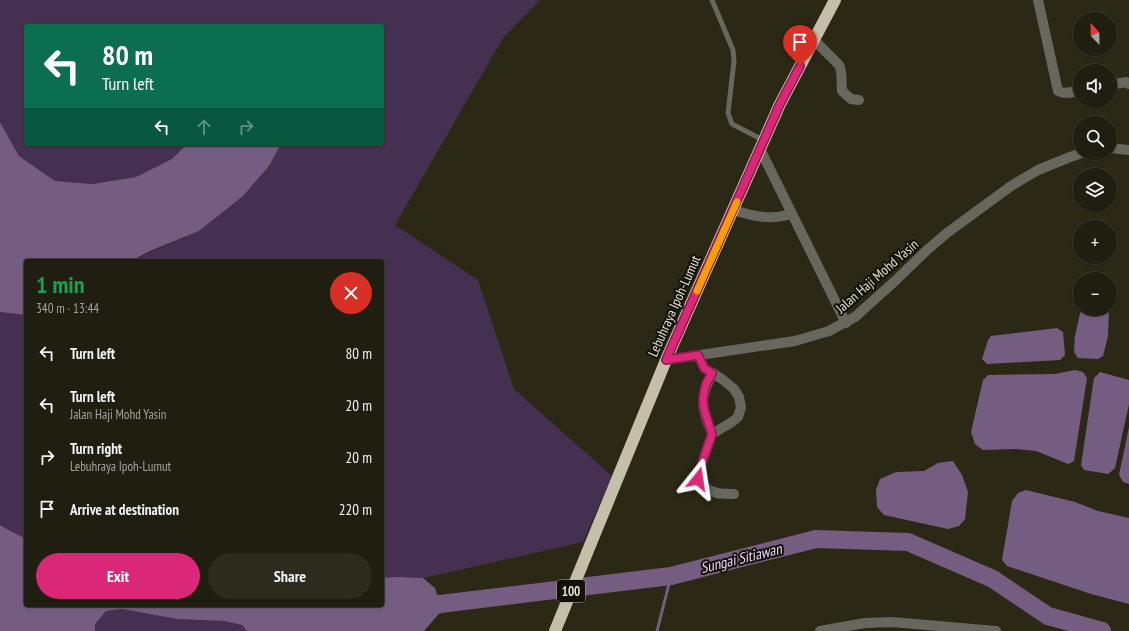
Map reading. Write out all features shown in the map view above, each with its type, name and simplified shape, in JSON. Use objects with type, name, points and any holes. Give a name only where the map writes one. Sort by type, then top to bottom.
[{"type":"highway","name":"Lebuhraya Ipoh-Lumut","points":[[555,631],[666,360],[780,104],[835,0]]},
{"type":"street","points":[[1038,0],[1058,91],[1059,93],[1073,92]]},
{"type":"street","points":[[814,40],[839,65],[842,72],[842,91],[851,99],[859,100]]},
{"type":"street","points":[[1117,84],[1126,82],[1129,84]]},
{"type":"street","points":[[762,145],[792,214],[846,323]]},
{"type":"street","points":[[1117,148],[1128,147]]},
{"type":"street","name":"Jalan Haji Mohd Yasin","points":[[666,360],[795,341],[830,332],[855,317],[947,233],[1010,186],[1038,170],[1073,156]]},
{"type":"street","points":[[734,210],[761,217],[779,218],[792,214]]},
{"type":"street","points":[[698,355],[704,368],[722,379],[734,389],[741,407],[738,417],[712,434]]},
{"type":"street","points":[[712,373],[706,384],[703,400],[704,409],[712,434],[698,479],[704,486],[716,493],[734,494]]},
{"type":"street","points":[[820,631],[865,623],[892,622],[947,628],[996,631]]},
{"type":"lane","points":[[712,0],[733,50],[734,61],[728,113],[729,119],[732,124],[762,145]]},
{"type":"shaded area","points":[[0,0],[540,0],[503,38],[395,225],[478,280],[514,389],[612,476],[583,542],[423,578],[384,580],[384,259],[135,259],[199,231],[243,196],[269,166],[280,146],[384,146],[384,24],[24,24],[24,146],[185,146],[172,159],[136,177],[91,184],[55,181],[19,156],[0,122]]},
{"type":"shaded area","points":[[0,122],[19,156],[55,181],[92,184],[136,177],[172,159],[185,146],[280,146],[269,166],[243,196],[199,231],[150,251],[135,259],[24,259],[24,315],[0,312]]},
{"type":"shaded area","points":[[0,312],[24,315],[24,538],[0,525]]},
{"type":"shaded area","points":[[1079,316],[1109,316],[1108,336],[1103,356],[1098,359],[1078,358],[1074,352],[1075,336]]},
{"type":"shaded area","points":[[1057,328],[1063,332],[1065,355],[1060,360],[987,364],[982,359],[988,340],[991,336]]},
{"type":"shaded area","points":[[1075,370],[1083,372],[1087,378],[1074,461],[1068,464],[1036,451],[1015,449],[983,450],[975,444],[971,432],[983,380],[988,375],[1055,374]]},
{"type":"shaded area","points":[[1100,372],[1129,380],[1129,404],[1115,468],[1108,474],[1084,470],[1081,465],[1094,378]]},
{"type":"shaded area","points":[[1129,427],[1129,484],[1123,482],[1119,475]]},
{"type":"shaded area","points":[[953,461],[962,475],[968,492],[965,519],[959,526],[948,529],[884,515],[877,507],[876,490],[880,479],[896,472],[924,471],[938,463]]},
{"type":"shaded area","points":[[1026,490],[1075,502],[1098,511],[1129,518],[1129,604],[1091,594],[1007,566],[1002,560],[1012,501],[1018,493]]},
{"type":"shaded area","points":[[0,525],[24,538],[24,607],[384,607],[384,578],[396,577],[423,578],[435,588],[440,604],[438,615],[424,631],[247,631],[242,625],[224,621],[177,619],[122,609],[106,611],[95,624],[95,631],[0,631]]},
{"type":"shaded area","points":[[122,609],[177,619],[224,621],[242,625],[247,631],[95,631],[95,624],[106,611]]},
{"type":"waterway","name":"Sungai Sitiawan","points":[[418,612],[440,604],[671,576],[816,539],[908,542],[993,579],[1048,616],[1102,631]]},
{"type":"waterway","points":[[657,631],[671,576]]},
{"type":"slow traffic","points":[[697,291],[737,202]]},
{"type":"route","points":[[698,479],[712,434],[704,409],[703,400],[706,384],[712,373],[704,368],[698,355],[666,360],[780,104],[800,66]]}]
